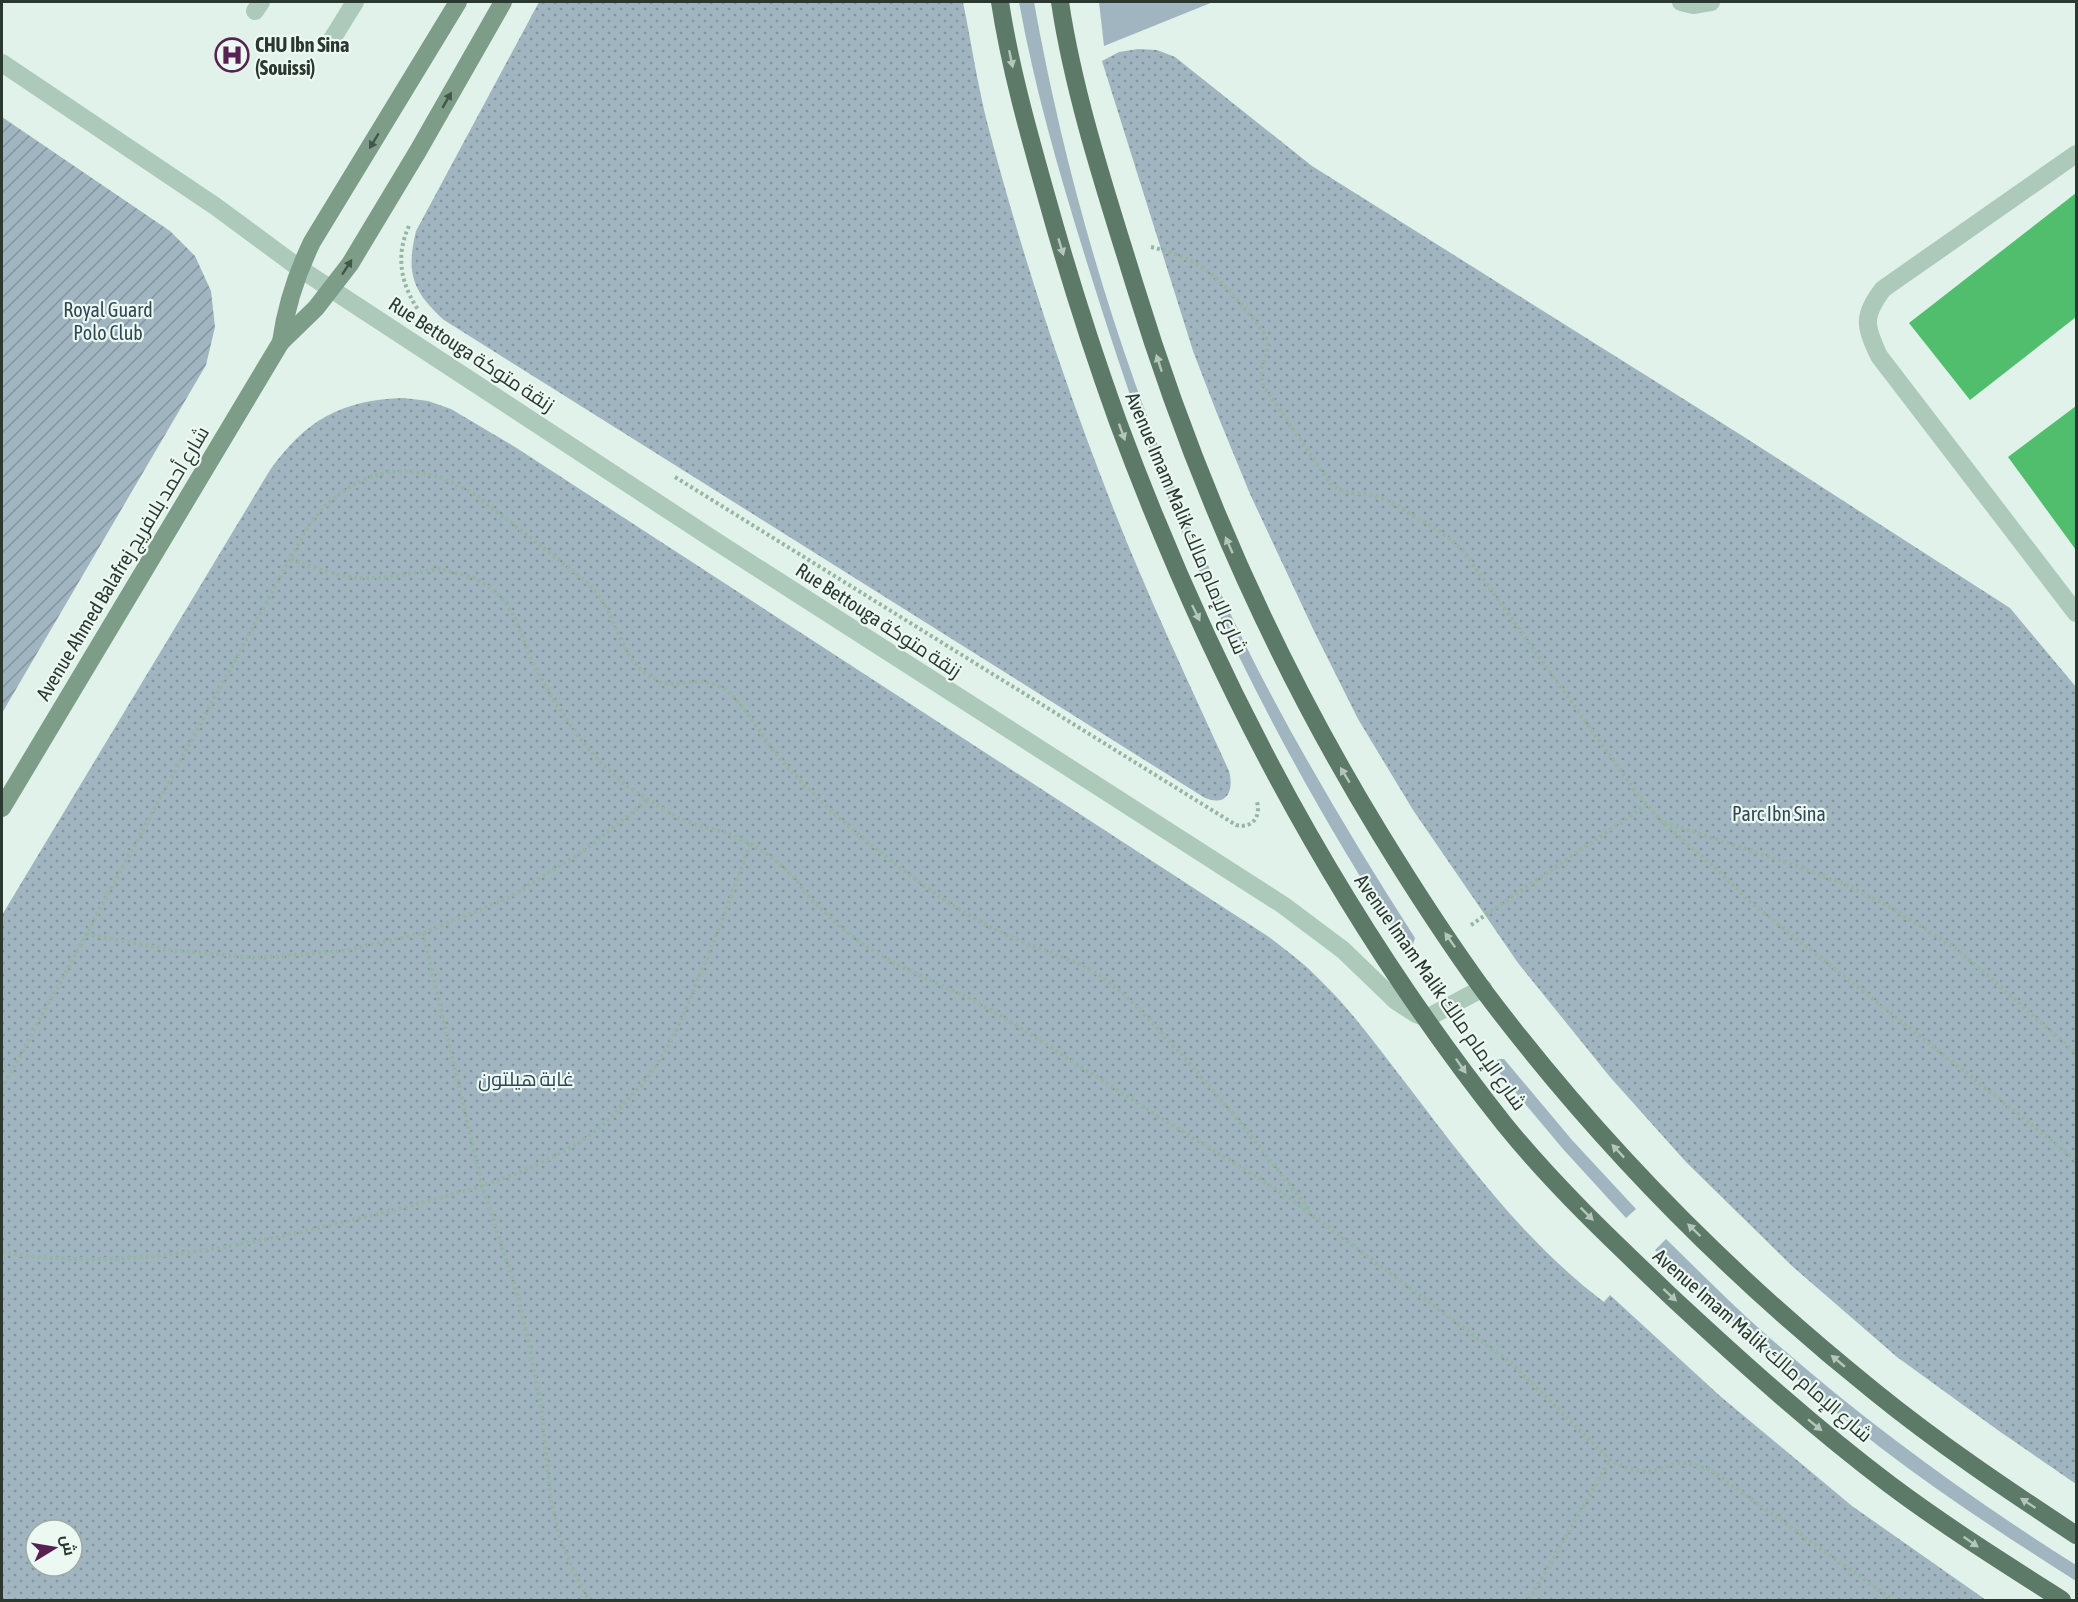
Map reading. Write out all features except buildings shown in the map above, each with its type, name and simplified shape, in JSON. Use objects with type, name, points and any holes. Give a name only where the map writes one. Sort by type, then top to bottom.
[{"type":"main road","name":"Avenue Ahmed Balafrej شارع أحمد بلافريج","points":[[281,342],[284,317],[299,268],[312,242],[459,2]]},
{"type":"main road","name":"Avenue Ahmed Balafrej شارع أحمد بلافريج","points":[[2,808],[281,342],[300,326],[350,264],[503,2]]},
{"type":"main road","name":"Avenue Imam Malik شارع الإمام مالك","points":[[1000,2],[1023,116],[1064,257],[1098,366],[1141,484],[1190,599],[1244,713],[1302,823],[1367,931],[1507,1127],[1550,1177],[1627,1255],[1730,1351],[1809,1420],[1892,1486],[1978,1547],[2062,1600]]},
{"type":"main road","name":"Avenue Imam Malik شارع الإمام مالك","points":[[1060,2],[1085,120],[1159,366],[1206,491],[1269,634],[1337,763],[1413,887],[1483,988],[1602,1135],[1672,1209],[1772,1305],[1876,1393],[1985,1474],[2076,1535]]},
{"type":"street","points":[[329,44],[355,2]]},
{"type":"street","points":[[1681,2],[1693,5],[1711,2]]},
{"type":"street","name":"Rue Bettouga زنقة متوكة","points":[[2,63],[215,206],[299,268],[714,540],[1282,905],[1342,950],[1396,1001],[1427,1018]]},
{"type":"street","points":[[2076,154],[1883,289],[1871,305],[1867,322],[1879,356],[2076,614]]},
{"type":"street","points":[[1427,1018],[1483,988]]},
{"type":"path","points":[[413,218],[402,244],[400,260],[402,276],[408,295],[427,318]]},
{"type":"path","points":[[1123,247],[1147,246],[1171,252],[1202,266],[1225,286],[1268,340],[1268,354],[1260,371],[1264,387],[1330,483],[1344,493],[1386,499],[1435,526],[1452,539],[1464,552],[1621,773],[1662,822],[1749,901],[2076,1160]]},
{"type":"path","points":[[2,1089],[308,526],[336,494],[354,483],[395,472],[416,472],[436,475],[474,494],[579,575],[600,598],[614,621],[631,658],[644,672],[663,683],[693,680],[710,682],[725,690],[738,702],[770,746],[800,780],[897,866],[967,914],[1008,936],[1065,958],[1096,974],[1123,993],[1143,1010],[1194,1067],[1313,1215]]},
{"type":"path","points":[[669,474],[1236,825],[1248,825],[1257,817],[1259,810],[1253,792]]},
{"type":"path","points":[[291,559],[314,568],[361,578],[383,578],[440,569],[474,578],[491,588],[515,618],[533,664],[554,701],[578,736],[601,763],[628,787],[678,818],[725,832],[750,843],[773,858],[793,876],[810,898],[837,924],[867,947],[1005,1018],[1281,1192],[1511,1363],[1610,1460],[1624,1468],[1639,1471],[1656,1470],[1683,1463],[1709,1469],[1893,1600]]},
{"type":"path","points":[[86,934],[170,950],[256,958],[343,951],[423,933],[508,898],[582,852],[648,801]]},
{"type":"path","points":[[1450,940],[1646,805]]},
{"type":"path","points":[[1662,822],[1797,866],[1846,885],[1893,909],[1957,949],[2076,1053]]},
{"type":"path","points":[[2,1252],[20,1256],[120,1258],[197,1252],[274,1239],[432,1200],[531,1169],[578,1143],[620,1108],[656,1066],[682,1019],[726,912],[750,843]]},
{"type":"path","points":[[423,933],[482,1185],[514,1282],[530,1349],[541,1407],[551,1502],[560,1538],[589,1600]]},
{"type":"path","points":[[1528,1600],[1610,1460]]},
{"type":"green space","points":[[539,2],[963,2],[987,122],[1044,315],[1125,539],[1229,771],[1231,784],[1228,795],[1219,800],[1205,798],[444,320],[433,310],[418,290],[414,280],[412,259],[416,231]]},
{"type":"green space","points":[[1019,2],[1034,2],[1071,173],[1094,257],[1150,424],[1182,505],[1255,664],[1332,803],[1415,938],[1412,947],[1404,946],[1296,767],[1225,627],[1186,542],[1141,425],[1088,266],[1049,135]]},
{"type":"green space","points":[[1099,2],[1213,2],[1104,46]]},
{"type":"green space","name":"Parc Ibn Sina","points":[[1138,49],[1157,50],[1175,57],[1312,166],[1741,435],[2010,608],[2076,687],[2076,1484],[1897,1357],[1792,1266],[1686,1162],[1610,1077],[1518,963],[1413,810],[1358,719],[1315,633],[1250,494],[1193,351],[1102,61],[1119,52]]},
{"type":"green space","name":"Royal Guard Polo Club","points":[[2,117],[170,231],[195,256],[211,291],[215,327],[206,365],[2,713]]},
{"type":"green space","name":"غابة هيلتون","points":[[404,398],[428,401],[451,409],[515,447],[1269,937],[1309,969],[1345,1007],[1500,1203],[1550,1255],[1604,1302],[1610,1295],[1720,1396],[1852,1506],[1986,1600],[2,1600],[2,915],[270,470],[297,438],[312,426],[343,408],[362,403]]},
{"type":"green space","points":[[1504,1059],[1572,1140],[1636,1209],[1626,1218],[1563,1149],[1496,1069],[1497,1060]]},
{"type":"green space","points":[[1666,1239],[1750,1320],[1875,1425],[1994,1511],[2076,1565],[2076,1581],[1929,1483],[1823,1401],[1655,1250]]},
{"type":"place","name":"CHU Ibn Sina (Souissi)","points":[[232,55]]}]
